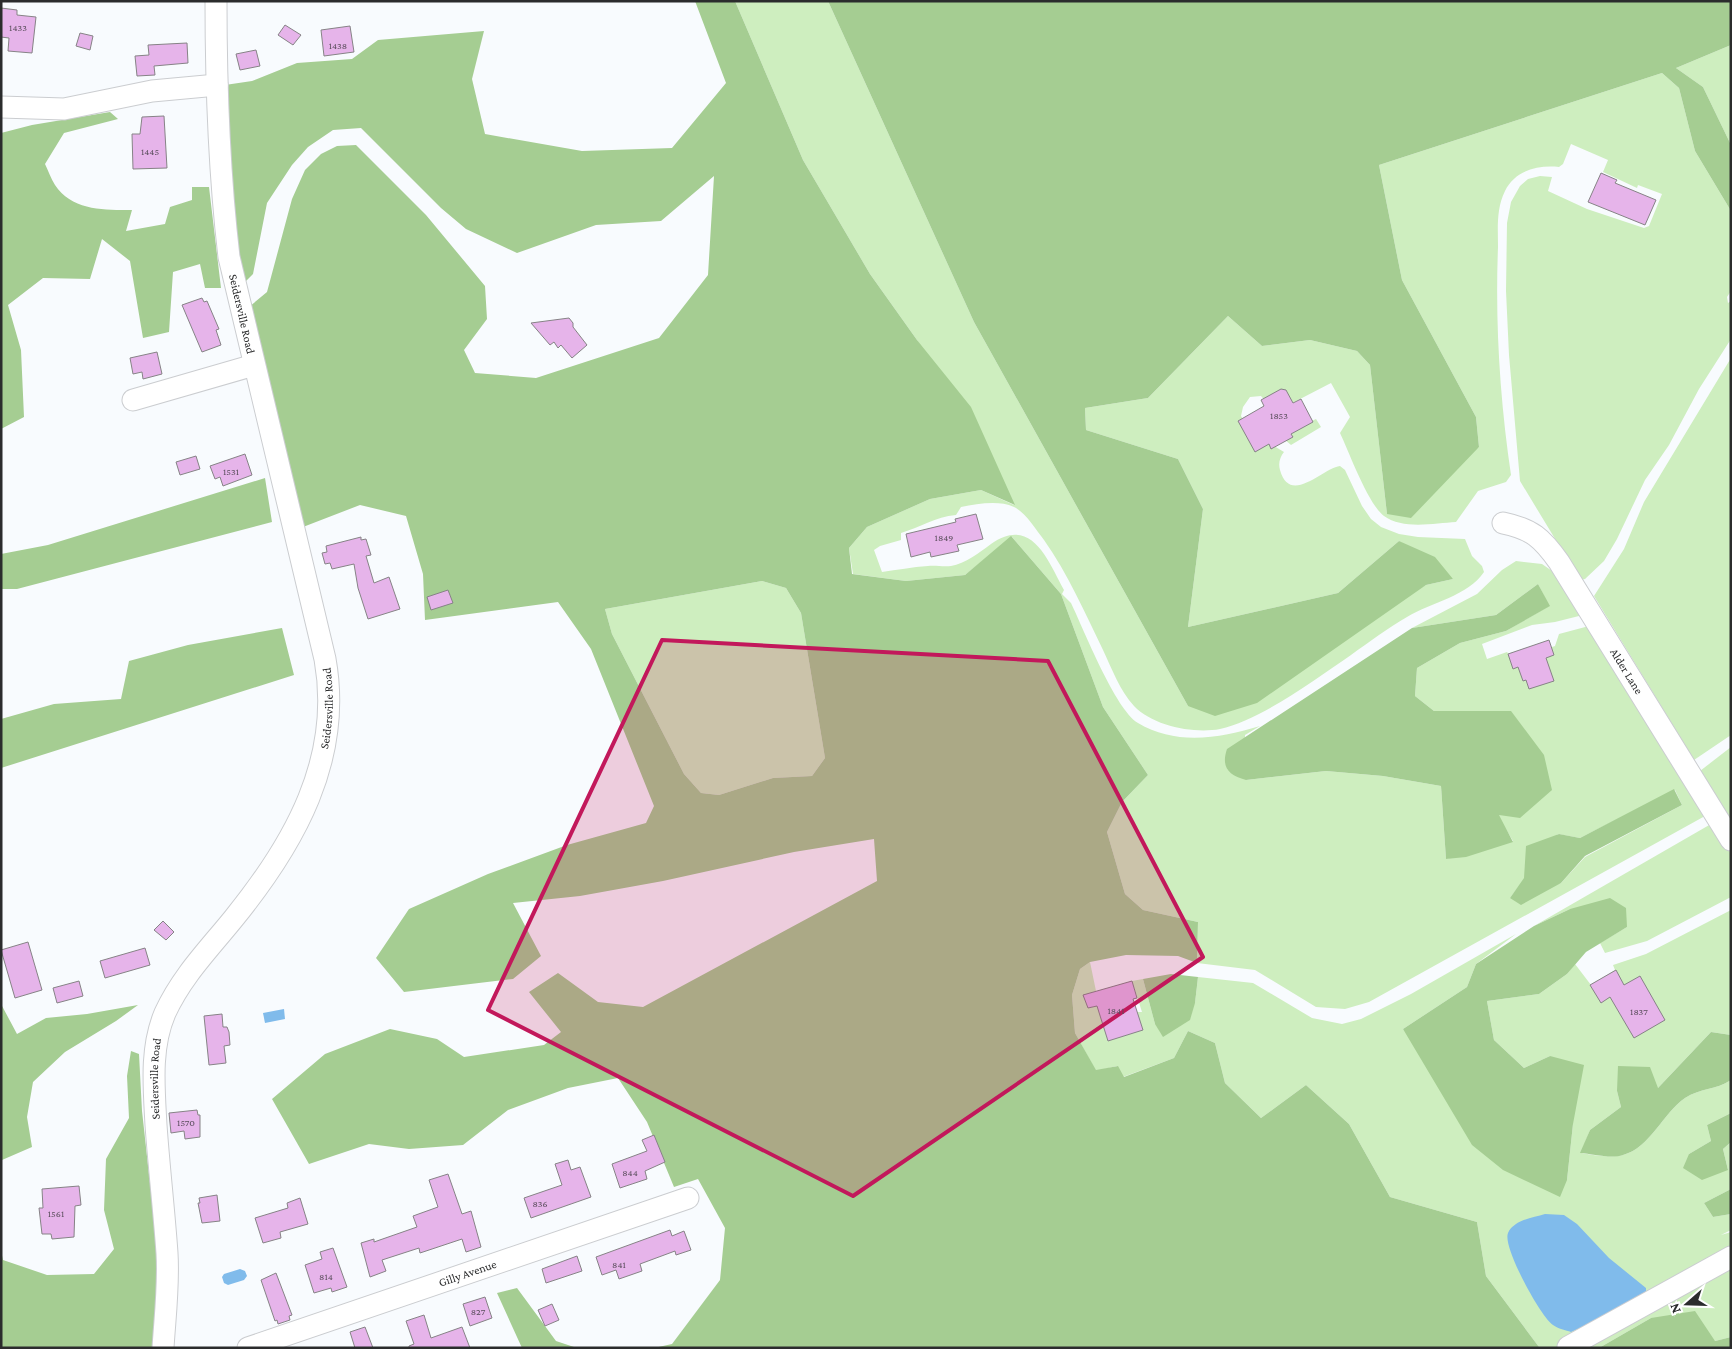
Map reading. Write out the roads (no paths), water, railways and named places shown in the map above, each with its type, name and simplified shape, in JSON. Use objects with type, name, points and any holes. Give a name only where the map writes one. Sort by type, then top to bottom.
[{"type":"street","name":"Seidersville Road","points":[[163,1348],[168,1281],[153,1078],[160,1029],[184,978],[258,888],[292,836],[305,809],[328,726],[330,693],[325,660],[229,257],[222,195],[217,85],[216,1]]},
{"type":"street","points":[[1,108],[64,109],[152,91],[217,85]]},
{"type":"street","points":[[134,400],[254,365]]},
{"type":"street","name":"Alder Lane","points":[[1503,524],[1522,527],[1535,534],[1559,562],[1731,840]]},
{"type":"street","name":"Gilly Avenue","points":[[248,1348],[688,1198]]},
{"type":"street","points":[[1568,1347],[1731,1257]]},
{"type":"water","points":[[284,1009],[285,1019],[265,1023],[263,1013]]},
{"type":"water","points":[[1545,1214],[1564,1215],[1577,1224],[1609,1258],[1646,1288],[1646,1298],[1571,1332],[1553,1325],[1532,1296],[1516,1266],[1508,1241],[1508,1233],[1514,1225]]},
{"type":"water","points":[[240,1269],[245,1271],[247,1276],[244,1280],[228,1285],[224,1283],[222,1277],[224,1274]]}]
